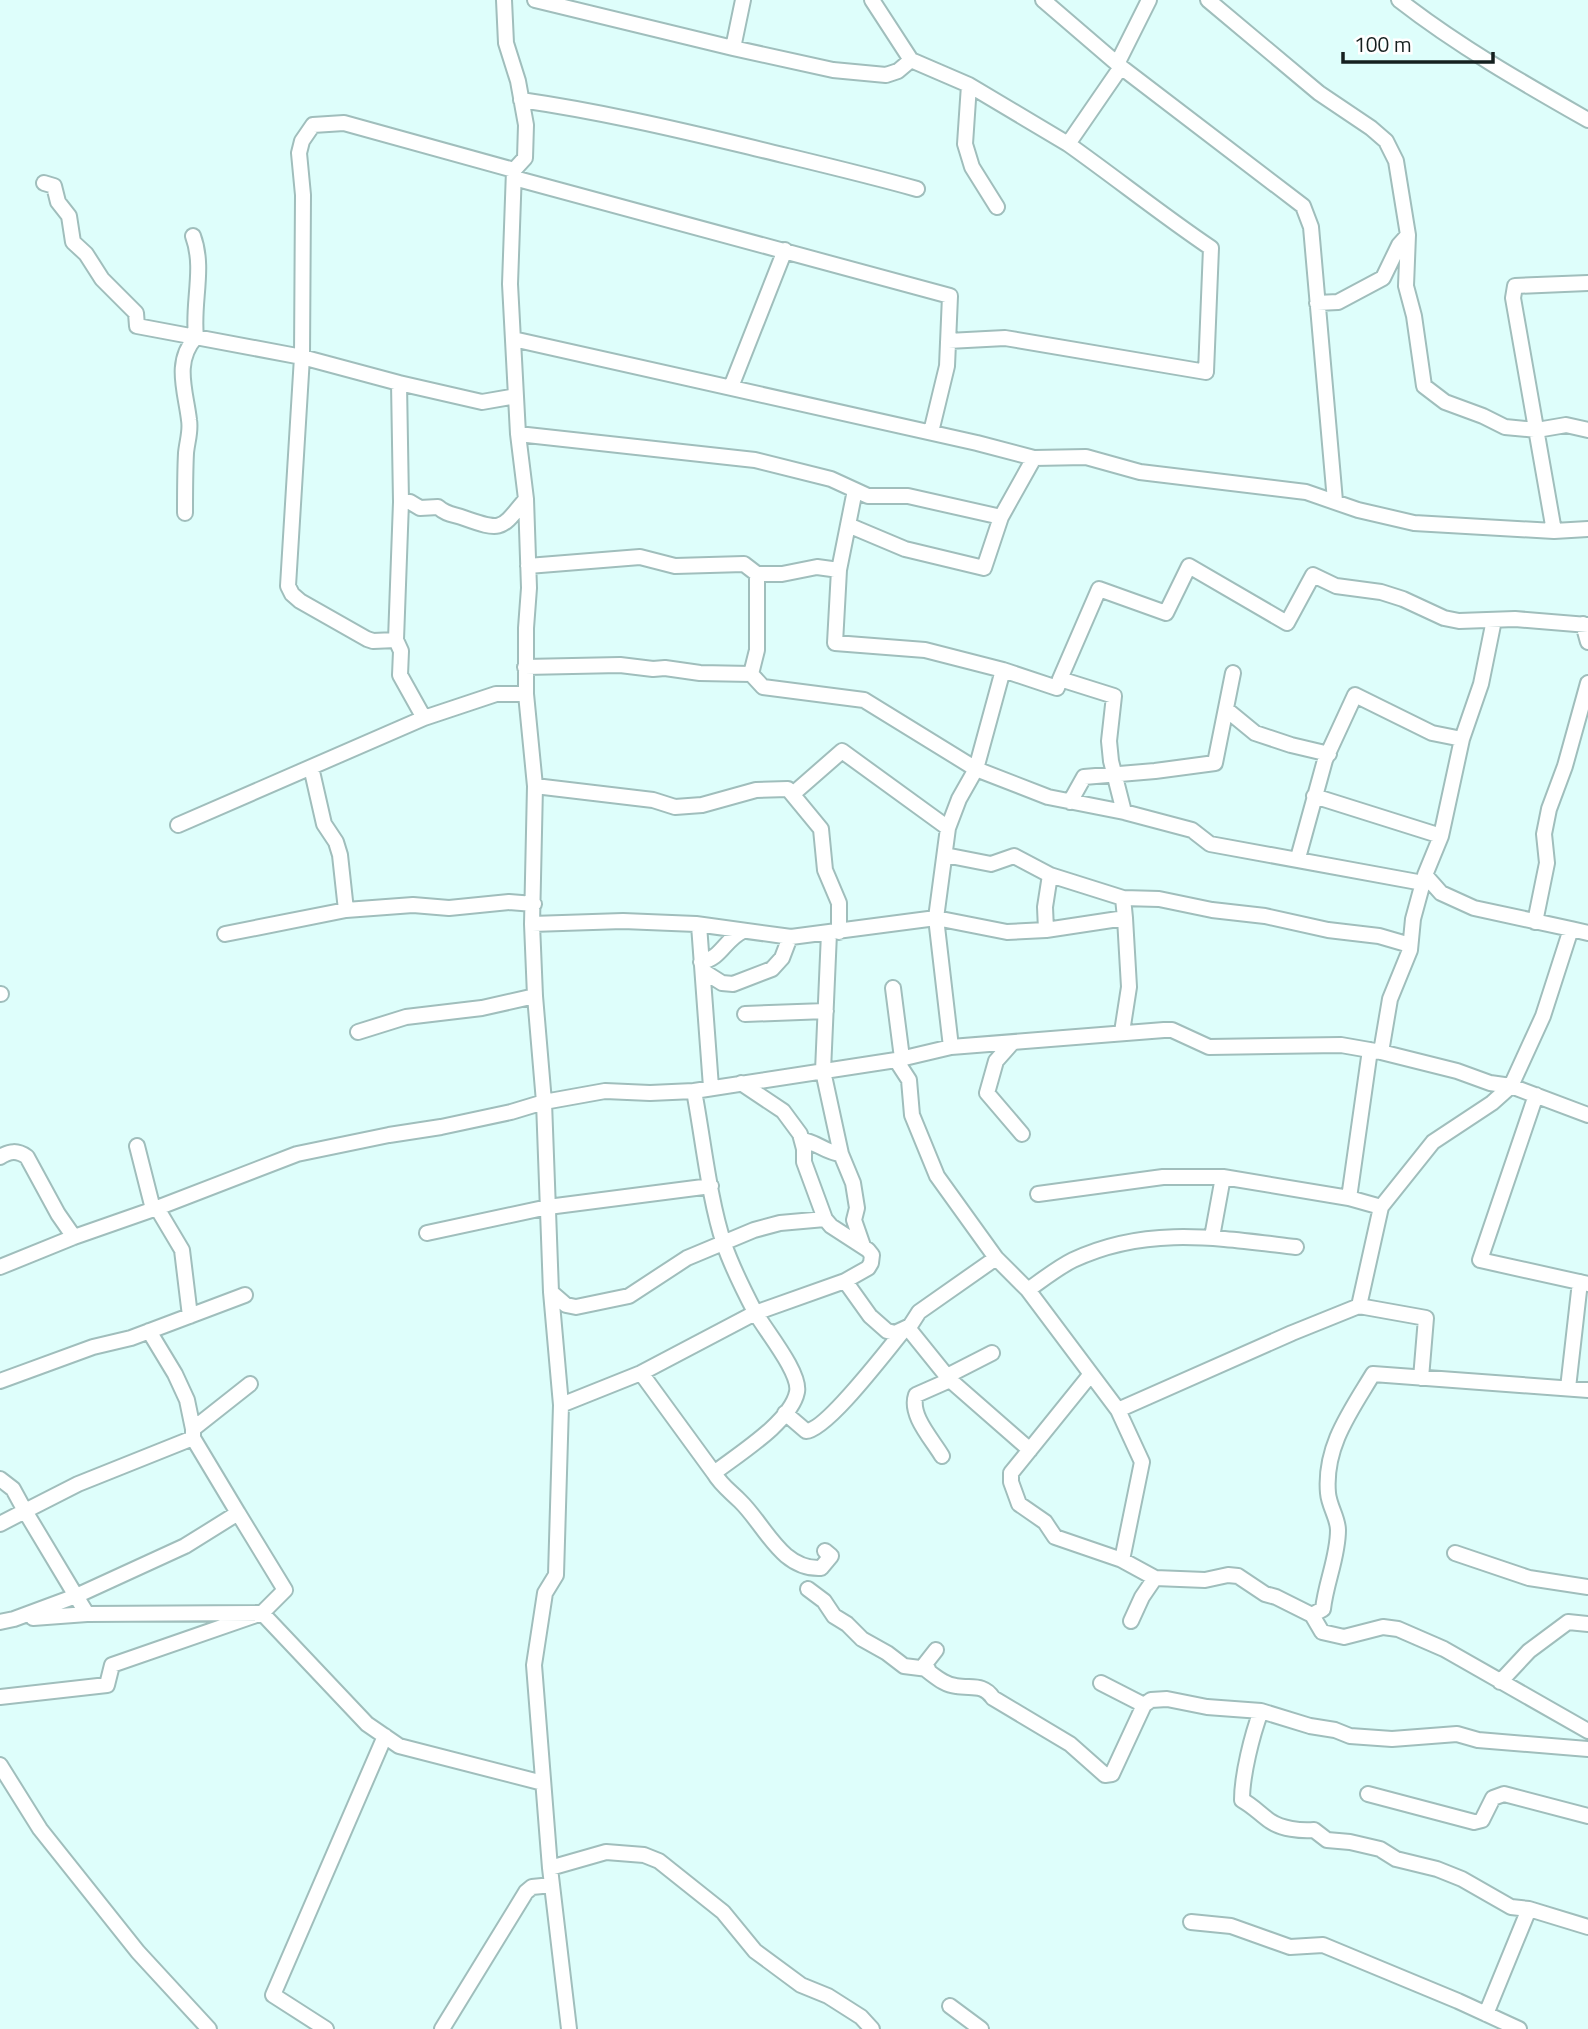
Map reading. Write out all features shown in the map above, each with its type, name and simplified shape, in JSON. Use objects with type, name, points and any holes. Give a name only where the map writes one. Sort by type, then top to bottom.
[{"type":"street","points":[[504,0],[506,43],[518,81],[526,125],[525,158],[514,174],[510,284],[518,434],[526,499],[529,587],[526,694],[535,786],[532,924],[535,996],[544,1101],[551,1292],[561,1405],[556,1575],[545,1593],[534,1665],[550,1868],[569,2029]]},
{"type":"street","points":[[535,0],[733,48],[861,74],[886,75],[898,71],[911,60]]},
{"type":"street","points":[[733,48],[743,0]]},
{"type":"street","points":[[872,0],[911,60],[970,85],[1068,144],[1211,248],[1206,372],[1005,338],[948,341]]},
{"type":"street","points":[[1043,0],[1119,66],[1303,206],[1311,227],[1335,501]]},
{"type":"street","points":[[1068,144],[1119,66],[1149,0]]},
{"type":"street","points":[[1208,0],[1319,93],[1386,141],[1396,161],[1408,235],[1406,286],[1424,386],[1445,402],[1505,427],[1537,430],[1566,425],[1588,430]]},
{"type":"street","points":[[1399,0],[1522,82],[1588,120]]},
{"type":"street","points":[[970,85],[965,144],[972,167],[996,207]]},
{"type":"street","points":[[521,100],[617,116],[848,169],[917,189]]},
{"type":"street","points":[[396,640],[367,639],[300,601],[288,586],[302,357],[303,195],[299,153],[302,141],[313,125],[344,123],[514,174],[950,296],[947,366],[931,432]]},
{"type":"street","points":[[44,183],[54,186],[58,202],[69,216],[73,242],[86,254],[102,279],[136,313],[137,326],[302,357],[482,402],[516,396]]},
{"type":"street","points":[[1317,303],[1338,302],[1383,278],[1399,245],[1408,235]]},
{"type":"street","points":[[186,513],[186,453],[190,422],[182,364],[191,342],[196,337],[194,307],[200,263],[193,236]]},
{"type":"street","points":[[731,387],[785,250]]},
{"type":"street","points":[[1554,531],[1513,298],[1515,286],[1588,283]]},
{"type":"street","points":[[513,339],[931,432],[1034,458],[1086,457],[1140,472],[1296,491],[1358,510],[1414,523],[1554,531],[1588,530]]},
{"type":"street","points":[[399,383],[401,502],[396,640],[401,651],[400,675],[424,718]]},
{"type":"street","points":[[518,434],[755,460],[831,479],[878,497],[908,496],[1001,517]]},
{"type":"street","points":[[848,525],[905,549],[984,568],[1001,517],[1034,458]]},
{"type":"street","points":[[855,490],[839,570],[835,643],[925,650],[1003,670],[1057,688],[1099,589],[1166,613],[1189,566],[1287,624],[1313,575],[1336,586],[1381,592],[1404,599],[1444,618],[1458,621],[1515,619],[1585,625],[1588,642]]},
{"type":"street","points":[[401,502],[410,502],[420,508],[438,507],[446,515],[458,516],[488,527],[498,527],[505,524],[526,499]]},
{"type":"street","points":[[528,566],[640,557],[675,566],[744,564],[757,574],[782,574],[817,567],[839,570]]},
{"type":"street","points":[[751,674],[757,650],[757,574]]},
{"type":"street","points":[[1349,1198],[1375,1051],[1410,945],[1413,919],[1424,879],[1441,836],[1462,739],[1481,684],[1494,621]]},
{"type":"street","points":[[526,667],[620,665],[700,673],[751,674],[763,687],[863,700],[976,769],[1048,797],[1124,812],[1192,830],[1210,844],[1424,879],[1454,901],[1474,908],[1588,933]]},
{"type":"street","points":[[951,1047],[936,918],[948,828],[959,799],[976,769],[1003,670]]},
{"type":"street","points":[[1070,802],[1084,777],[1214,762],[1233,673]]},
{"type":"street","points":[[1060,679],[1114,696],[1109,741],[1114,775],[1124,812]]},
{"type":"street","points":[[1535,922],[1546,863],[1544,834],[1549,809],[1565,766],[1588,683]]},
{"type":"street","points":[[178,825],[424,718],[496,694],[526,694]]},
{"type":"street","points":[[1298,858],[1325,760],[1356,695],[1432,733],[1462,739]]},
{"type":"street","points":[[1227,710],[1255,733],[1291,746],[1329,754]]},
{"type":"street","points":[[794,793],[842,751],[948,828]]},
{"type":"street","points":[[311,767],[324,824],[336,842],[340,855],[346,910]]},
{"type":"street","points":[[535,786],[653,800],[676,807],[702,805],[764,789],[788,789],[821,829],[825,870],[839,903],[826,1011],[823,1070],[841,1154],[853,1183],[857,1208],[854,1220],[863,1246]]},
{"type":"street","points":[[1314,796],[1441,836]]},
{"type":"street","points":[[945,855],[991,864],[1014,856],[1050,875],[1123,898],[1182,902],[1212,910],[1265,916],[1328,930],[1365,933],[1410,945]]},
{"type":"street","points":[[1046,930],[1045,906],[1050,875]]},
{"type":"street","points":[[1122,1032],[1129,987],[1123,898]]},
{"type":"street","points":[[225,934],[346,910],[413,905],[449,908],[509,902],[534,904]]},
{"type":"street","points":[[532,924],[623,921],[699,925],[790,937],[936,918],[1007,932],[1046,930],[1125,918]]},
{"type":"street","points":[[699,925],[710,1087]]},
{"type":"street","points":[[1359,1306],[1381,1208],[1433,1142],[1511,1086],[1543,1016],[1571,929]]},
{"type":"street","points":[[702,967],[724,949],[733,936],[743,931]]},
{"type":"street","points":[[702,967],[722,983],[733,984],[772,969],[782,958],[790,937]]},
{"type":"street","points":[[893,988],[899,1059],[909,1080],[912,1115],[937,1176],[996,1258],[1028,1290],[1118,1410],[1142,1462],[1122,1560]]},
{"type":"street","points":[[358,1032],[406,1017],[482,1009],[535,996]]},
{"type":"street","points":[[745,1014],[826,1011]]},
{"type":"street","points":[[0,1267],[297,1154],[511,1112],[544,1101],[605,1091],[694,1091],[899,1059],[951,1047],[1122,1032],[1172,1031],[1209,1047],[1341,1045],[1375,1051],[1457,1071],[1490,1083],[1511,1086],[1588,1115]]},
{"type":"street","points":[[1012,1043],[996,1061],[987,1093],[1022,1134]]},
{"type":"street","points":[[776,1078],[783,1111]]},
{"type":"street","points":[[561,1405],[641,1373],[755,1312],[845,1281],[872,1263],[872,1255],[863,1246],[827,1221],[804,1162],[800,1134],[783,1111],[741,1083]]},
{"type":"street","points":[[694,1091],[724,1244],[755,1312],[797,1383],[798,1391],[773,1427],[714,1473]]},
{"type":"street","points":[[1536,1095],[1480,1260],[1584,1283],[1568,1388]]},
{"type":"street","points":[[802,1140],[828,1152],[841,1154]]},
{"type":"street","points":[[137,1146],[155,1209],[182,1250],[190,1316]]},
{"type":"street","points":[[2,1151],[20,1152],[27,1157],[58,1214],[74,1237]]},
{"type":"street","points":[[1038,1194],[1170,1176],[1223,1177],[1349,1198],[1381,1208]]},
{"type":"street","points":[[1212,1237],[1223,1177]]},
{"type":"street","points":[[427,1233],[548,1208],[711,1186]]},
{"type":"street","points":[[551,1292],[566,1305],[576,1307],[629,1296],[687,1258],[754,1230],[780,1223],[854,1220]]},
{"type":"street","points":[[1028,1290],[1071,1261],[1104,1247],[1132,1240],[1172,1236],[1212,1237],[1297,1247]]},
{"type":"street","points":[[785,1413],[806,1431],[817,1428],[860,1383],[919,1312],[996,1258]]},
{"type":"street","points":[[845,1281],[870,1316],[887,1331],[894,1333],[905,1329]]},
{"type":"street","points":[[0,1381],[93,1347],[149,1331],[245,1295]]},
{"type":"street","points":[[1118,1410],[1359,1306],[1426,1318],[1421,1378]]},
{"type":"street","points":[[905,1329],[949,1378],[1030,1450]]},
{"type":"street","points":[[0,1698],[107,1685],[112,1665],[262,1613],[285,1590],[193,1433],[183,1392],[149,1331]]},
{"type":"street","points":[[942,1456],[917,1415],[914,1401],[916,1395],[992,1353]]},
{"type":"street","points":[[641,1373],[728,1492],[740,1501],[771,1541],[804,1566],[821,1568],[831,1556],[825,1551]]},
{"type":"street","points":[[1091,1374],[1011,1473],[1011,1482],[1019,1504],[1045,1522],[1055,1537],[1122,1560],[1155,1578],[1205,1580],[1228,1575],[1238,1576],[1265,1594],[1312,1615],[1322,1632],[1344,1637],[1383,1627],[1398,1629],[1444,1649],[1588,1731]]},
{"type":"street","points":[[1312,1615],[1323,1609],[1336,1555],[1338,1527],[1328,1492],[1332,1449],[1340,1428],[1373,1374],[1588,1390]]},
{"type":"street","points":[[0,1524],[78,1484],[193,1433],[250,1384]]},
{"type":"street","points":[[0,1479],[13,1489],[87,1614]]},
{"type":"street","points":[[7,1621],[76,1596],[185,1546],[238,1513]]},
{"type":"street","points":[[1455,1553],[1529,1578],[1588,1587]]},
{"type":"street","points":[[804,1566],[798,1569],[803,1574],[803,1583],[824,1601],[834,1616],[844,1621],[862,1639],[904,1666],[925,1669],[936,1678],[954,1686],[980,1687],[989,1692],[993,1698],[1070,1744],[1105,1775],[1112,1774],[1116,1769],[1129,1734],[1144,1705],[1152,1700],[1167,1699],[1207,1707],[1261,1712],[1350,1736],[1392,1739],[1457,1734],[1478,1740],[1588,1749]]},
{"type":"street","points":[[1131,1621],[1155,1578]]},
{"type":"street","points":[[7,1621],[87,1614],[262,1613],[367,1724],[399,1746],[543,1783]]},
{"type":"street","points":[[1500,1682],[1529,1651],[1568,1622],[1588,1624]]},
{"type":"street","points":[[925,1669],[928,1669],[925,1664],[936,1650]]},
{"type":"street","points":[[1101,1683],[1144,1705]]},
{"type":"street","points":[[1261,1712],[1254,1730],[1242,1800],[1265,1815],[1268,1820],[1298,1831],[1314,1830],[1327,1840],[1380,1849],[1396,1859],[1437,1869],[1462,1879],[1511,1907],[1529,1909],[1588,1927]]},
{"type":"street","points":[[326,2029],[273,1995],[385,1737]]},
{"type":"street","points":[[0,1765],[47,1839],[138,1952],[209,2029]]},
{"type":"street","points":[[1368,1794],[1475,1822],[1482,1820],[1493,1798],[1504,1794],[1588,1816]]},
{"type":"street","points":[[550,1868],[606,1852],[644,1855],[659,1861],[723,1912],[755,1951],[801,1985],[828,1996],[861,2017],[872,2029]]},
{"type":"street","points":[[442,2029],[526,1892],[532,1887],[552,1885]]},
{"type":"street","points":[[1486,2014],[1529,1909]]},
{"type":"street","points":[[1191,1922],[1231,1926],[1290,1947],[1322,1945],[1519,2029]]},
{"type":"street","points":[[950,2006],[981,2029]]}]
